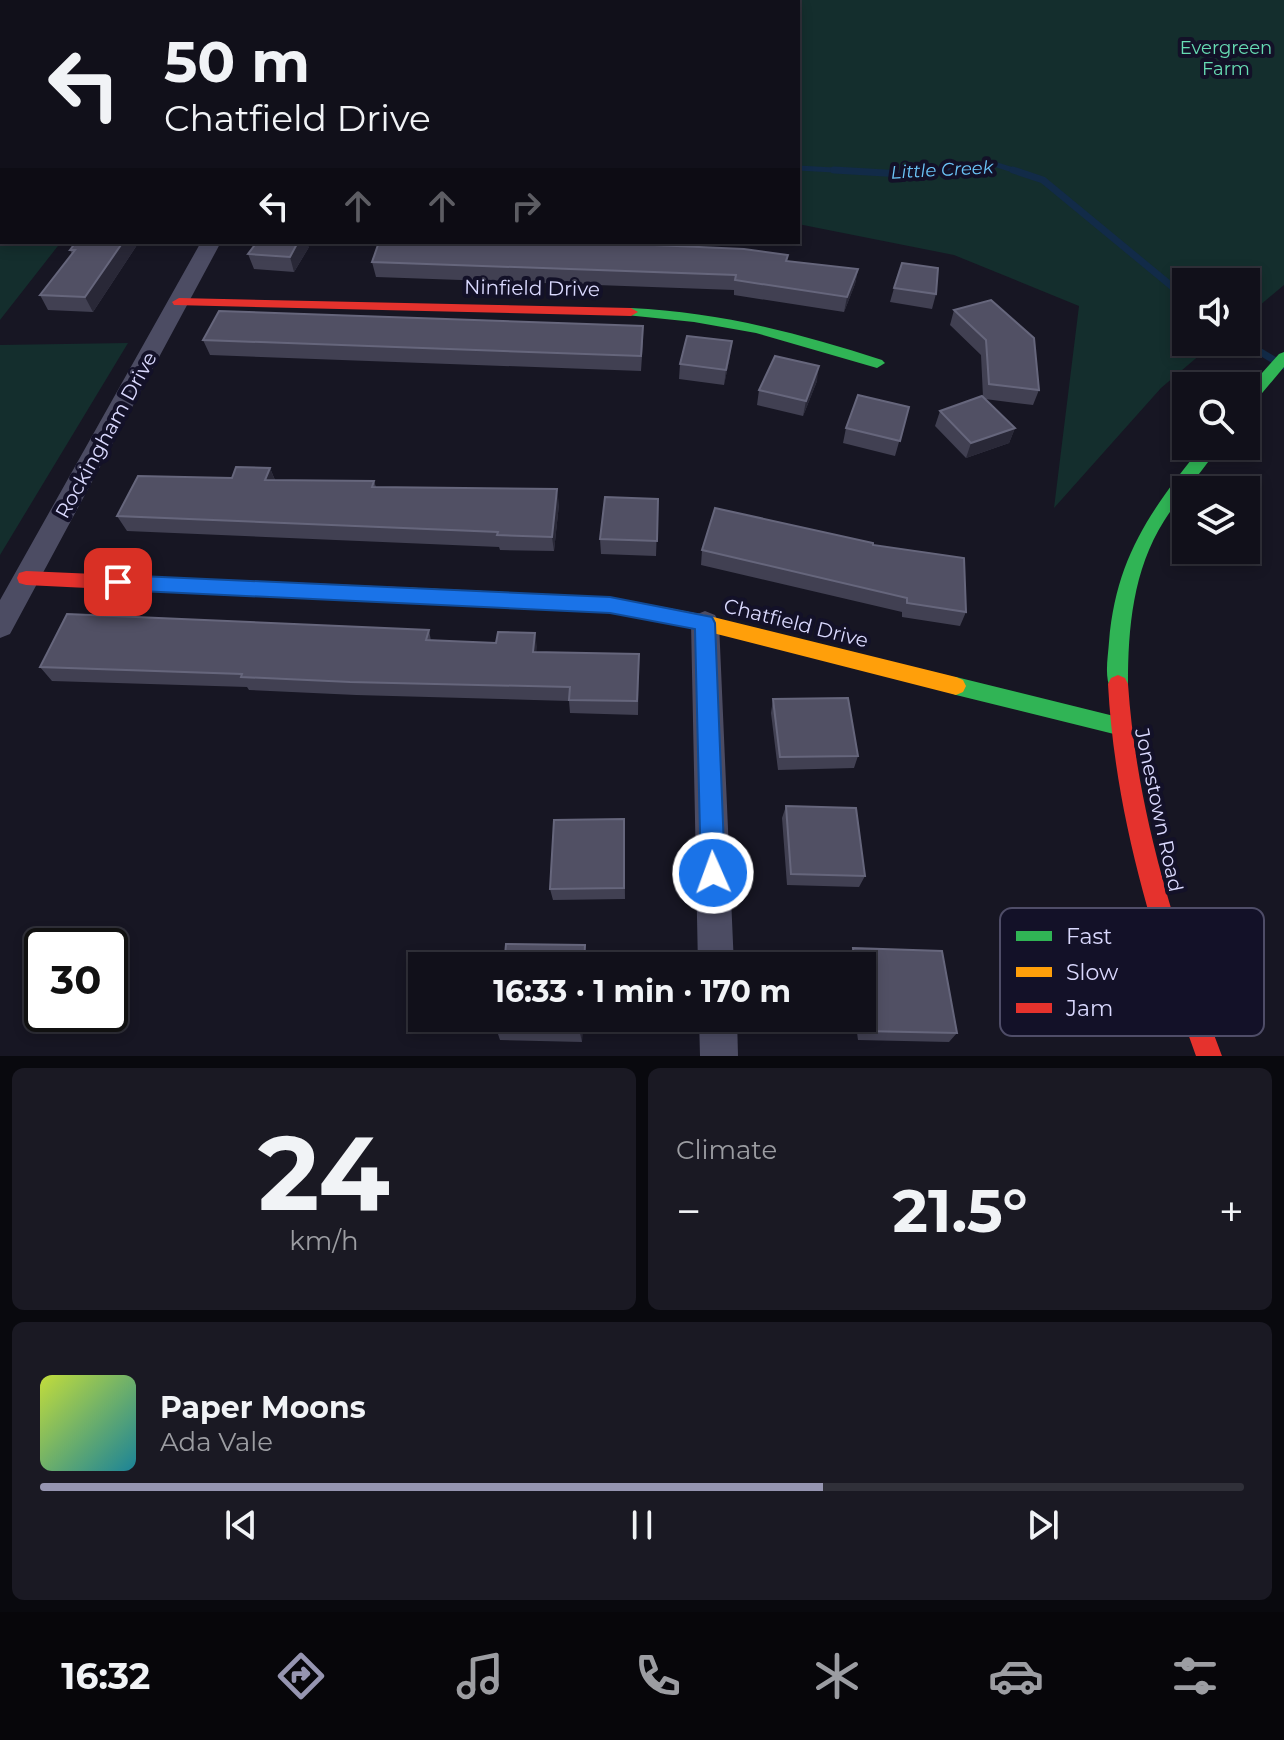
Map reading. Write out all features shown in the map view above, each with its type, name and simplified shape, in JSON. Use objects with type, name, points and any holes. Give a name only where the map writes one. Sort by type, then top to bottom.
[{"type":"street","name":"Rockingham Drive","points":[[0,626],[210,244]]},
{"type":"street","name":"Ninfield Drive","points":[[179,302],[668,313],[802,338],[877,363]]},
{"type":"street","points":[[1260,384],[1284,357]]},
{"type":"street","name":"Jonestown Road","points":[[1159,908],[1129,795],[1118,726],[1120,630],[1128,585],[1141,546],[1171,498],[1200,460]]},
{"type":"street","name":"Chatfield Drive","points":[[26,578],[610,605],[705,623],[1118,726]]},
{"type":"street","points":[[705,623],[716,952]]},
{"type":"street","points":[[718,1032],[719,1056]]},
{"type":"street","name":"Jonestown Road","points":[[1202,1036],[1209,1056]]},
{"type":"green space","name":"Evergreen Farm","points":[[800,0],[1284,0],[1284,285],[1260,305],[1260,268],[1172,268],[1172,356],[1199,356],[1180,372],[1172,372],[1172,379],[1054,508],[1079,306],[954,255],[800,224]]},
{"type":"green space","points":[[0,244],[59,244],[0,320]]},
{"type":"green space","points":[[128,343],[0,555],[0,345]]},
{"type":"building","points":[[74,244],[122,244],[85,297],[40,295],[75,250],[70,250]]},
{"type":"building","points":[[256,244],[297,244],[290,257],[248,254]]},
{"type":"building","points":[[378,244],[632,244],[744,249],[788,255],[786,261],[858,269],[847,297],[735,280],[736,275],[372,262]]},
{"type":"building","points":[[902,263],[938,268],[936,294],[894,288]]},
{"type":"building","points":[[991,300],[1034,338],[1039,390],[989,384],[986,340],[954,310]]},
{"type":"building","points":[[219,311],[643,326],[641,356],[203,340]]},
{"type":"building","points":[[687,336],[732,341],[726,370],[680,364]]},
{"type":"building","points":[[775,356],[819,366],[806,401],[759,390]]},
{"type":"building","points":[[858,395],[909,407],[900,441],[846,428]]},
{"type":"building","points":[[982,396],[1015,428],[971,443],[940,411]]},
{"type":"building","points":[[236,467],[270,468],[265,480],[374,481],[372,487],[557,489],[552,537],[117,516],[138,476],[232,478]]},
{"type":"building","points":[[605,497],[658,499],[657,541],[600,539]]},
{"type":"building","points":[[715,508],[873,545],[964,558],[966,612],[907,603],[907,598],[702,550]]},
{"type":"building","points":[[67,614],[429,630],[426,640],[496,643],[498,632],[535,633],[533,652],[639,654],[637,701],[569,700],[570,687],[350,682],[241,677],[242,674],[40,667]]},
{"type":"building","points":[[848,698],[858,756],[780,757],[773,699]]},
{"type":"building","points":[[786,806],[856,808],[865,876],[791,874]]},
{"type":"building","points":[[624,819],[624,888],[550,889],[554,820]]},
{"type":"building","points":[[506,944],[585,945],[585,952],[505,952]]},
{"type":"building","points":[[853,948],[942,951],[957,1033],[876,1031],[876,952],[853,952]]},
{"type":"waterway","name":"Little Creek","points":[[920,172],[994,164],[1019,172]]},
{"type":"waterway","name":"Little Creek","points":[[800,168],[845,171]]},
{"type":"waterway","name":"Little Creek","points":[[834,170],[845,171]]},
{"type":"waterway","name":"Little Creek","points":[[920,172],[938,170]]},
{"type":"waterway","name":"Little Creek","points":[[1013,170],[1019,172]]},
{"type":"waterway","name":"Little Creek","points":[[845,171],[869,172]]},
{"type":"waterway","name":"Little Creek","points":[[845,171],[920,172]]},
{"type":"waterway","name":"Little Creek","points":[[1019,172],[1043,180],[1172,286]]},
{"type":"waterway","name":"Little Creek","points":[[1260,352],[1284,366]]},
{"type":"traffic: fast","points":[[631,312],[694,317],[756,328],[877,363]]},
{"type":"traffic: fast","points":[[1260,385],[1284,357]]},
{"type":"traffic: fast","points":[[1118,684],[1122,612],[1135,559],[1157,517],[1200,460]]},
{"type":"traffic: fast","points":[[956,686],[1118,726]]},
{"type":"traffic: slow","points":[[397,595],[610,605],[705,623],[956,686]]},
{"type":"traffic: jam","points":[[179,302],[631,312]]},
{"type":"traffic: jam","points":[[26,578],[397,595]]},
{"type":"traffic: jam","points":[[1118,684],[1127,780],[1158,908]]},
{"type":"traffic: jam","points":[[1202,1036],[1209,1056]]},
{"type":"route","points":[[118,582],[610,605],[705,623],[713,873]]}]
